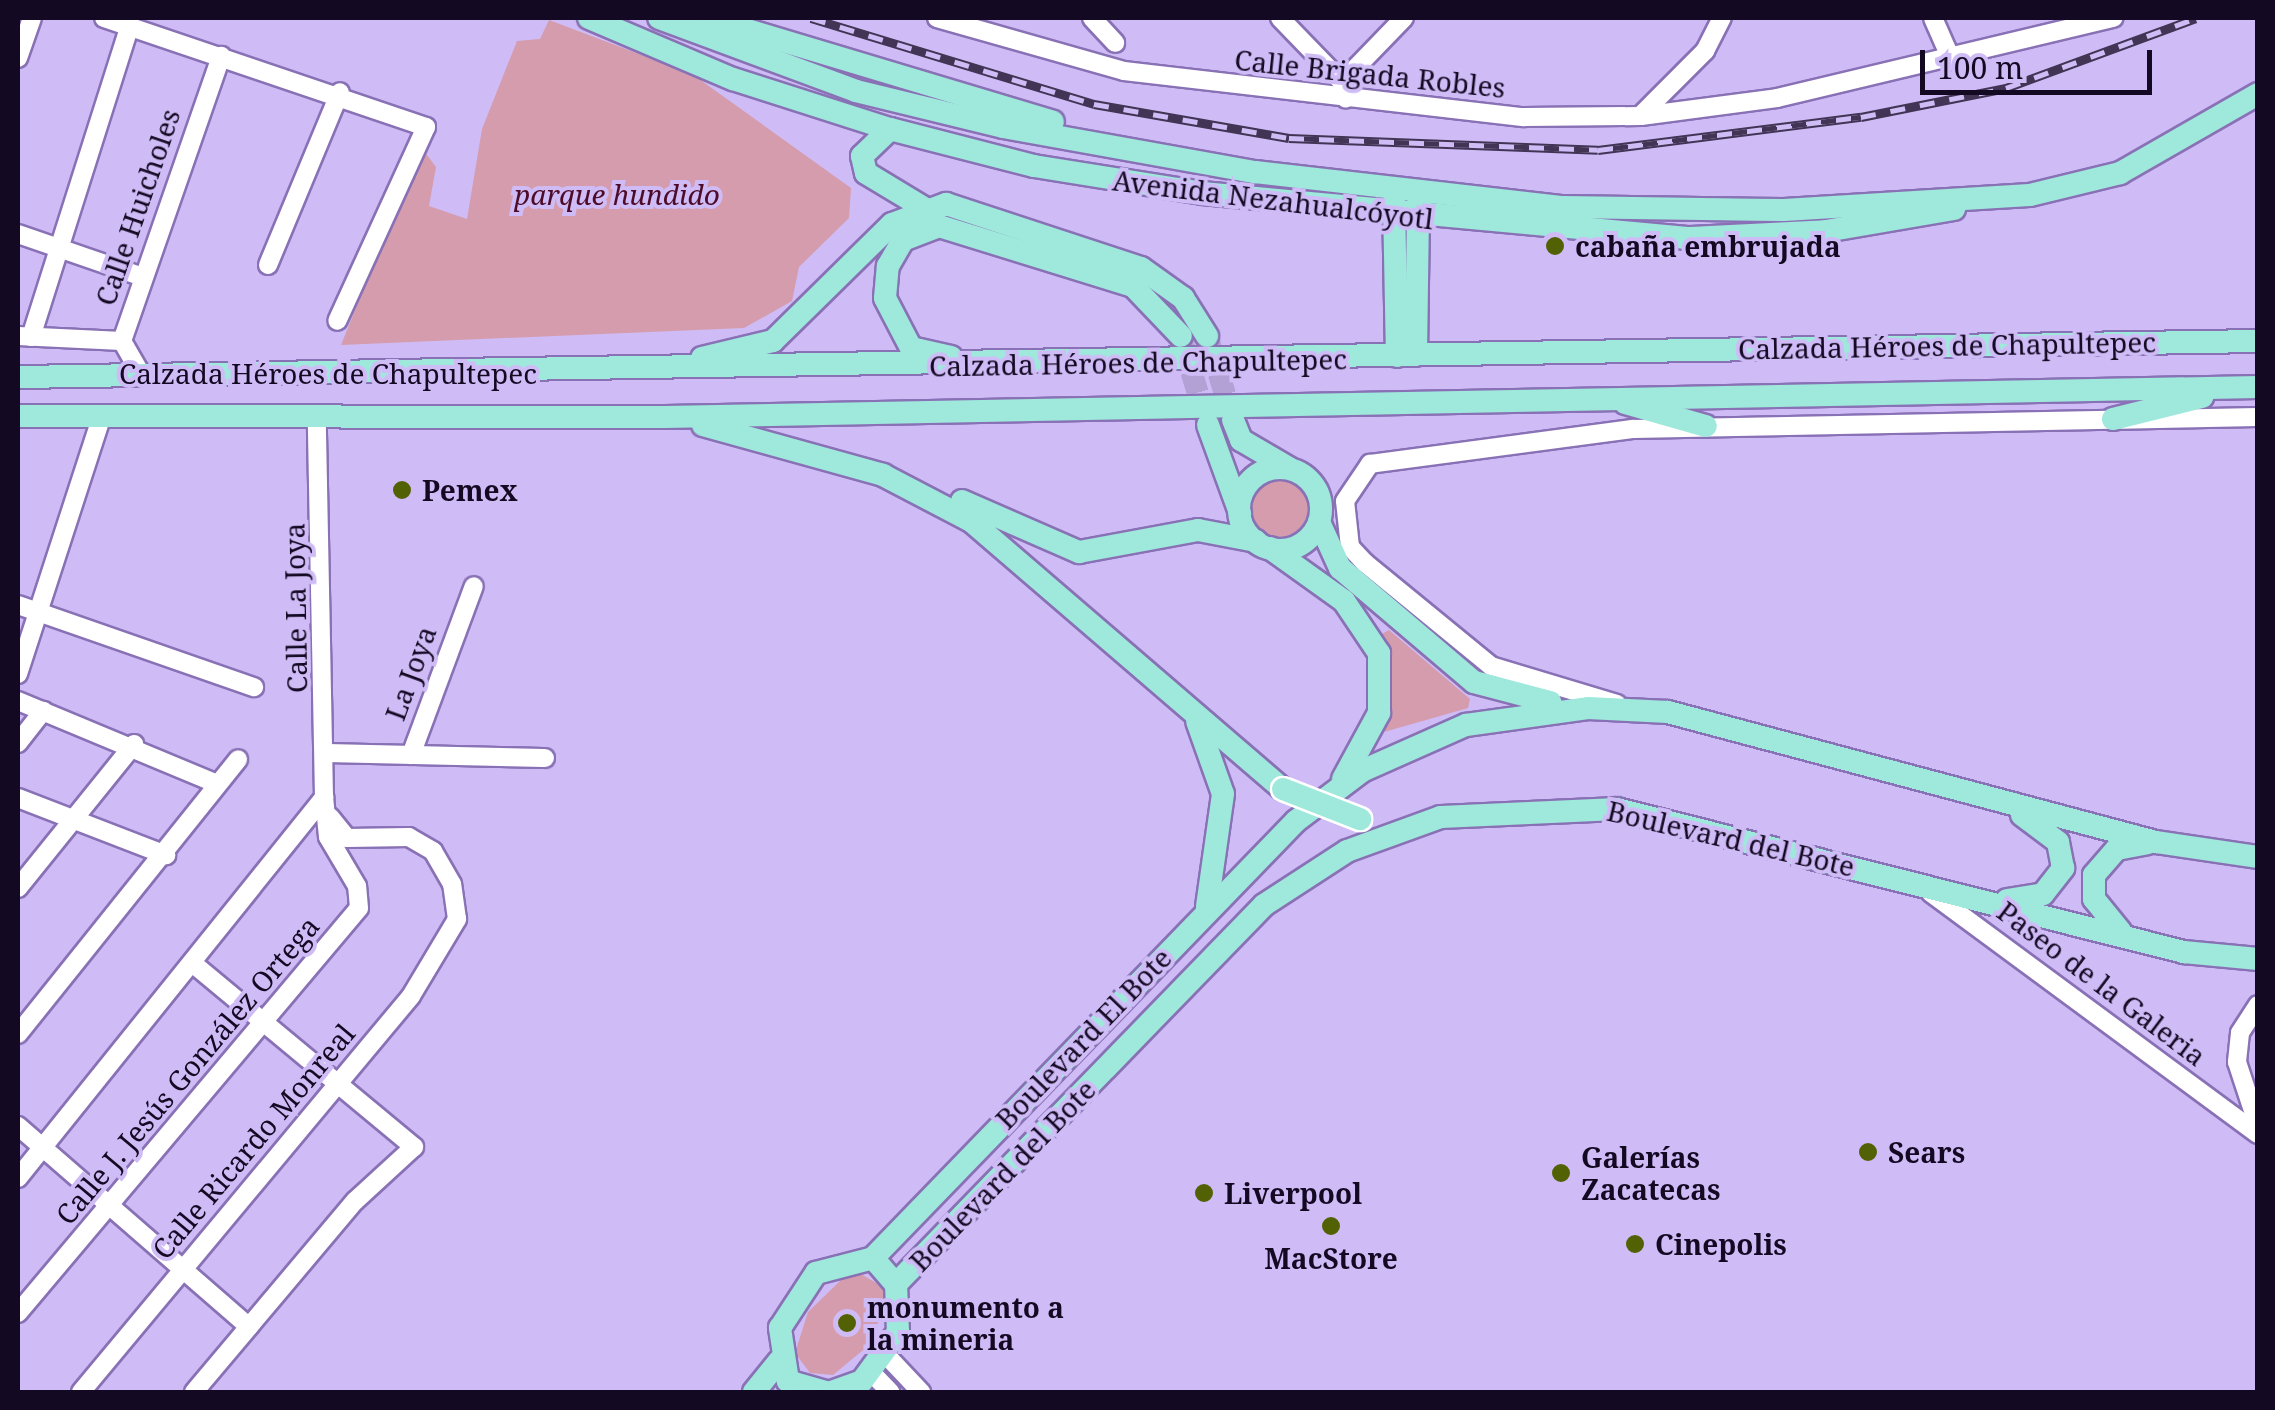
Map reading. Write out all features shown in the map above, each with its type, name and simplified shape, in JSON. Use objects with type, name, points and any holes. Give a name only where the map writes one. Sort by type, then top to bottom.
[{"type":"main road","name":"Avenida Nezahualcóyotl","points":[[590,18],[733,79],[890,130],[1070,173],[1332,208],[1729,238],[1890,224],[2120,172],[2258,94]]},
{"type":"main road","name":"Avenida Nezahualcóyotl","points":[[658,18],[926,109],[1335,180],[1394,188],[1716,212],[1978,202]]},
{"type":"main road","name":"Avenida Nezahualcóyotl","points":[[708,18],[1032,117],[1290,173]]},
{"type":"main road","points":[[890,130],[862,156],[866,173],[924,208]]},
{"type":"main road","points":[[1332,208],[1335,180]]},
{"type":"main road","points":[[1394,188],[1405,215],[1406,355]]},
{"type":"main road","points":[[1405,215],[1419,190]]},
{"type":"main road","points":[[617,371],[774,341],[892,224],[924,208],[964,206],[1141,268],[1182,298],[1207,336]]},
{"type":"main road","points":[[984,364],[910,348],[890,321],[888,266],[902,240],[924,228],[959,227],[1133,286],[1181,336]]},
{"type":"main road","name":"Calzada Héroes de Chapultepec","points":[[18,378],[2258,341]]},
{"type":"main road","points":[[2113,419],[2248,387]]},
{"type":"main road","name":"Calzada Héroes de Chapultepec","points":[[18,416],[665,417],[1598,396],[2248,387]]},
{"type":"main road","points":[[1598,396],[1706,426]]},
{"type":"main road","points":[[665,417],[883,474],[1079,552],[1198,530],[1263,544],[1300,544],[1320,520]]},
{"type":"main road","points":[[1233,420],[1241,440],[1316,488],[1320,520],[1340,568],[1474,682],[1588,708]]},
{"type":"main road","points":[[1208,425],[1240,513],[1263,544],[1344,601],[1380,653],[1379,712],[1333,790]]},
{"type":"main road","points":[[1240,513],[1254,477],[1292,470]]},
{"type":"main road","points":[[883,474],[972,521],[1283,789],[1360,819],[1406,825]]},
{"type":"main road","points":[[1333,790],[1466,725],[1588,708],[1632,708],[1974,791],[2156,842],[2258,857]]},
{"type":"main road","points":[[1194,713],[1223,794],[1207,908]]},
{"type":"main road","name":"Boulevard El Bote","points":[[873,1258],[1207,908],[1296,820],[1333,790]]},
{"type":"main road","points":[[1974,791],[2046,828],[2064,856],[2059,880],[2043,894],[1994,901]]},
{"type":"main road","name":"Boulevard del Bote","points":[[896,1284],[1232,933],[1307,874],[1406,825],[1483,810],[1617,809],[2124,935],[2258,958]]},
{"type":"main road","points":[[2124,935],[2102,914],[2094,875],[2118,849],[2156,842]]},
{"type":"main road","points":[[754,1392],[779,1361],[780,1328],[816,1273],[873,1258],[896,1284],[898,1332],[879,1364],[816,1392],[779,1361]]},
{"type":"street","points":[[18,58],[32,18]]},
{"type":"street","points":[[104,18],[340,92],[426,127],[337,322]]},
{"type":"street","name":"Calle Brigada Robles","points":[[937,18],[1051,55],[1210,83],[1344,90],[1524,117],[1640,116],[1952,61],[2114,18]]},
{"type":"street","points":[[1092,18],[1115,42]]},
{"type":"street","points":[[1280,18],[1344,90],[1404,18]]},
{"type":"street","points":[[1640,116],[1705,52],[1722,18]]},
{"type":"street","points":[[1933,18],[1952,61]]},
{"type":"street","points":[[122,341],[24,336],[130,26]]},
{"type":"street","name":"Calle Huicholes","points":[[141,374],[122,341],[140,276],[220,56]]},
{"type":"street","points":[[268,265],[340,92]]},
{"type":"street","points":[[18,234],[140,276]]},
{"type":"street","points":[[18,674],[102,415]]},
{"type":"street","points":[[1320,520],[1345,501],[1370,464],[1400,455],[1706,426],[2258,417]]},
{"type":"street","name":"Calle La Joya","points":[[316,418],[324,797],[328,837],[357,886],[358,908]]},
{"type":"street","points":[[1345,501],[1350,546],[1472,654],[1632,708]]},
{"type":"street","name":"La Joya","points":[[325,753],[411,755],[474,586]]},
{"type":"street","points":[[18,605],[254,687]]},
{"type":"street","points":[[18,701],[134,744],[217,784]]},
{"type":"street","points":[[18,742],[43,711]]},
{"type":"street","points":[[18,888],[134,744]]},
{"type":"street","points":[[411,755],[545,758]]},
{"type":"street","points":[[18,1034],[166,855],[238,759]]},
{"type":"street","points":[[18,1178],[194,965],[324,797]]},
{"type":"street","name":"Calle Ricardo Monreal","points":[[82,1392],[411,996],[457,919],[452,884],[432,851],[409,836],[348,838],[334,828],[324,797]]},
{"type":"street","points":[[18,798],[166,855]]},
{"type":"street","name":"Paseo de la Galeria","points":[[1910,880],[2258,1134]]},
{"type":"street","name":"Calle J. Jesús González Ortega","points":[[18,1312],[270,1020],[358,908]]},
{"type":"street","points":[[194,965],[270,1020],[414,1147],[194,1392]]},
{"type":"street","points":[[2258,1005],[2240,1033],[2237,1062],[2258,1126]]},
{"type":"street","points":[[18,1126],[106,1208],[249,1327]]},
{"type":"street","points":[[879,1364],[890,1392]]},
{"type":"street","points":[[879,1364],[921,1392]]},
{"type":"green space","name":"parque hundido","points":[[549,20],[692,74],[851,188],[849,218],[799,267],[792,301],[744,328],[341,345],[421,147],[436,167],[429,206],[467,219],[482,129],[517,41],[540,39]]},
{"type":"green space","points":[[1279,479],[1300,487],[1308,508],[1300,529],[1279,537],[1258,529],[1250,508],[1258,487]]},
{"type":"green space","points":[[1389,630],[1470,699],[1468,708],[1384,732],[1391,677],[1380,635]]},
{"type":"green space","points":[[861,1274],[885,1288],[874,1341],[833,1375],[810,1373],[795,1353],[808,1312],[841,1280]]},
{"type":"tunnel","points":[[1182,340],[1207,424]]},
{"type":"tunnel","points":[[1209,342],[1233,420]]},
{"type":"railway","points":[[811,18],[1094,104],[1289,138],[1598,150],[1861,117],[2006,88],[2196,18]]},
{"type":"place","name":"cabaña embrujada","points":[[1555,246]]},
{"type":"place","name":"Pemex","points":[[402,490]]},
{"type":"place","name":"Sears","points":[[1868,1152]]},
{"type":"place","name":"Galerías Zacatecas","points":[[1561,1173]]},
{"type":"place","name":"Liverpool","points":[[1204,1193]]},
{"type":"place","name":"MacStore","points":[[1331,1226]]},
{"type":"place","name":"Cinepolis","points":[[1635,1244]]},
{"type":"place","name":"monumento a la mineria","points":[[847,1323]]}]
